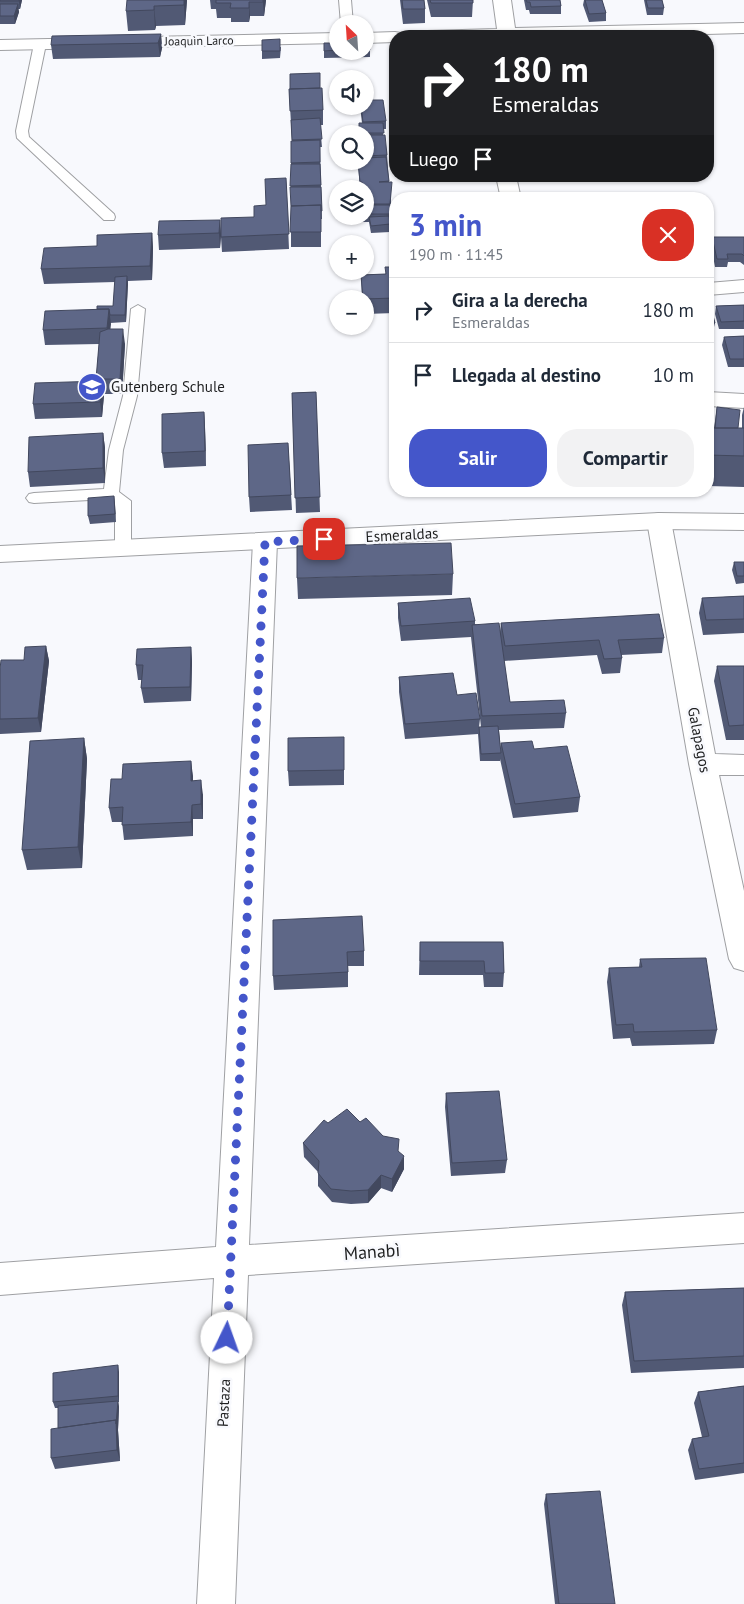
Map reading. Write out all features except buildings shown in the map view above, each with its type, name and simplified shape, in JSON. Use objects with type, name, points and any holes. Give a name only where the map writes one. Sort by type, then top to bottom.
[{"type":"street","points":[[502,0],[506,30]]},
{"type":"street","points":[[665,30],[744,28]]},
{"type":"street","points":[[374,38],[389,37]]},
{"type":"street","name":"Joaquìn Larco","points":[[0,45],[329,38]]},
{"type":"street","points":[[714,288],[744,286]]},
{"type":"street","points":[[714,399],[744,401]]},
{"type":"street","name":"Esmeraldas","points":[[0,554],[659,522],[744,522]]},
{"type":"street","name":"Galapagos","points":[[659,522],[703,764],[744,958]]},
{"type":"street","name":"Pastaza","points":[[216,1604],[265,542]]},
{"type":"street","points":[[703,764],[744,765]]},
{"type":"street","name":"Manabì","points":[[0,1279],[231,1261],[744,1228]]},
{"type":"lane","points":[[345,0],[346,15]]},
{"type":"lane","points":[[40,44],[22,131],[23,138],[109,218]]},
{"type":"lane","points":[[111,494],[116,450],[130,396],[138,309]]},
{"type":"lane","points":[[34,498],[111,494],[123,501],[123,549]]},
{"type":"place","name":"Gutenberg Schule","points":[[92,387]]},
{"type":"route","points":[[227,1338],[265,542],[324,539]]}]
